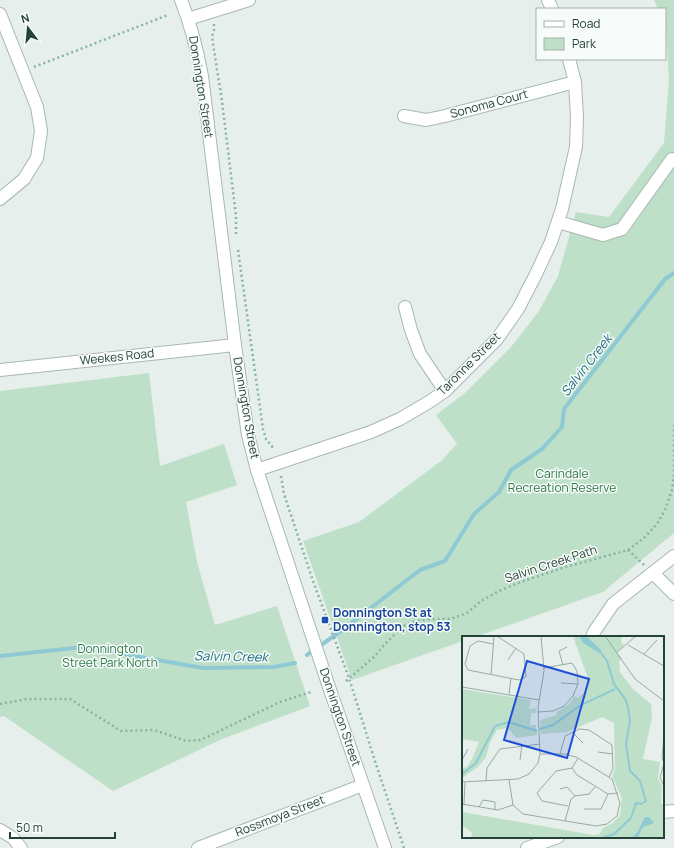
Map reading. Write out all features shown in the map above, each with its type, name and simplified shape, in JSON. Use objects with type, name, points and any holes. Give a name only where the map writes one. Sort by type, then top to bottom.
[{"type":"street","name":"Donnington Street","points":[[181,0],[197,48],[202,76],[235,344],[248,435],[257,470],[302,606],[385,848]]},
{"type":"street","points":[[188,19],[249,0]]},
{"type":"street","points":[[0,14],[37,107],[41,131],[37,158],[24,178],[0,199]]},
{"type":"street","name":"Taronne Street","points":[[257,470],[371,432],[400,419],[445,391],[497,339],[518,309],[545,255],[562,209],[576,147],[577,117],[575,82],[569,60]]},
{"type":"street","name":"Sonoma Court","points":[[404,116],[426,120],[575,82]]},
{"type":"street","points":[[558,222],[603,235],[622,229],[672,159]]},
{"type":"street","points":[[405,307],[411,330],[420,354],[445,391]]},
{"type":"street","name":"Weekes Road","points":[[0,370],[235,344]]},
{"type":"street","points":[[592,636],[613,604],[674,556]]},
{"type":"street","points":[[653,573],[674,594]]},
{"type":"street","name":"Rossmoya Street","points":[[198,848],[363,785]]},
{"type":"street","points":[[664,812],[674,811]]},
{"type":"street","points":[[0,830],[13,838],[22,848]]},
{"type":"street","points":[[526,848],[555,838]]},
{"type":"path","points":[[23,71],[168,15]]},
{"type":"path","points":[[214,24],[212,37],[224,116],[236,216],[236,235]]},
{"type":"path","points":[[238,250],[263,429],[266,439],[274,449]]},
{"type":"path","name":"Salvin Creek Path","points":[[346,681],[374,657],[403,626],[416,621],[450,619],[467,613],[481,601],[499,591],[562,568],[628,550],[645,537],[657,524],[665,510],[672,490],[674,425]]},
{"type":"path","points":[[282,476],[284,494],[349,678],[404,848]]},
{"type":"path","points":[[628,550],[642,563]]},
{"type":"path","points":[[0,704],[27,699],[70,699],[121,731],[154,730],[186,741],[200,740],[280,702],[311,692]]},
{"type":"green space","name":"Carindale Recreation Reserve","points":[[654,0],[674,0],[674,533],[603,592],[478,636],[462,636],[462,641],[352,680],[303,541],[359,522],[441,461],[457,444],[436,415],[465,393],[511,347],[539,311],[558,276],[576,212],[609,217],[664,143],[669,80],[666,8],[658,8]]},
{"type":"green space","name":"Donnington Street Park North","points":[[149,373],[160,466],[224,444],[237,485],[186,502],[197,562],[215,625],[277,606],[310,706],[222,739],[113,791],[4,716],[0,717],[0,391]]},
{"type":"waterway","name":"Salvin Creek","points":[[307,655],[341,631],[420,570],[445,561],[474,514],[499,492],[511,470],[542,449],[562,427],[564,409],[665,279],[674,273]]},
{"type":"waterway","name":"Salvin Creek","points":[[0,656],[83,647],[203,668],[274,667],[295,663]]},
{"type":"place","name":"Donnington St at Donnington, stop 53","points":[[325,620]]}]
